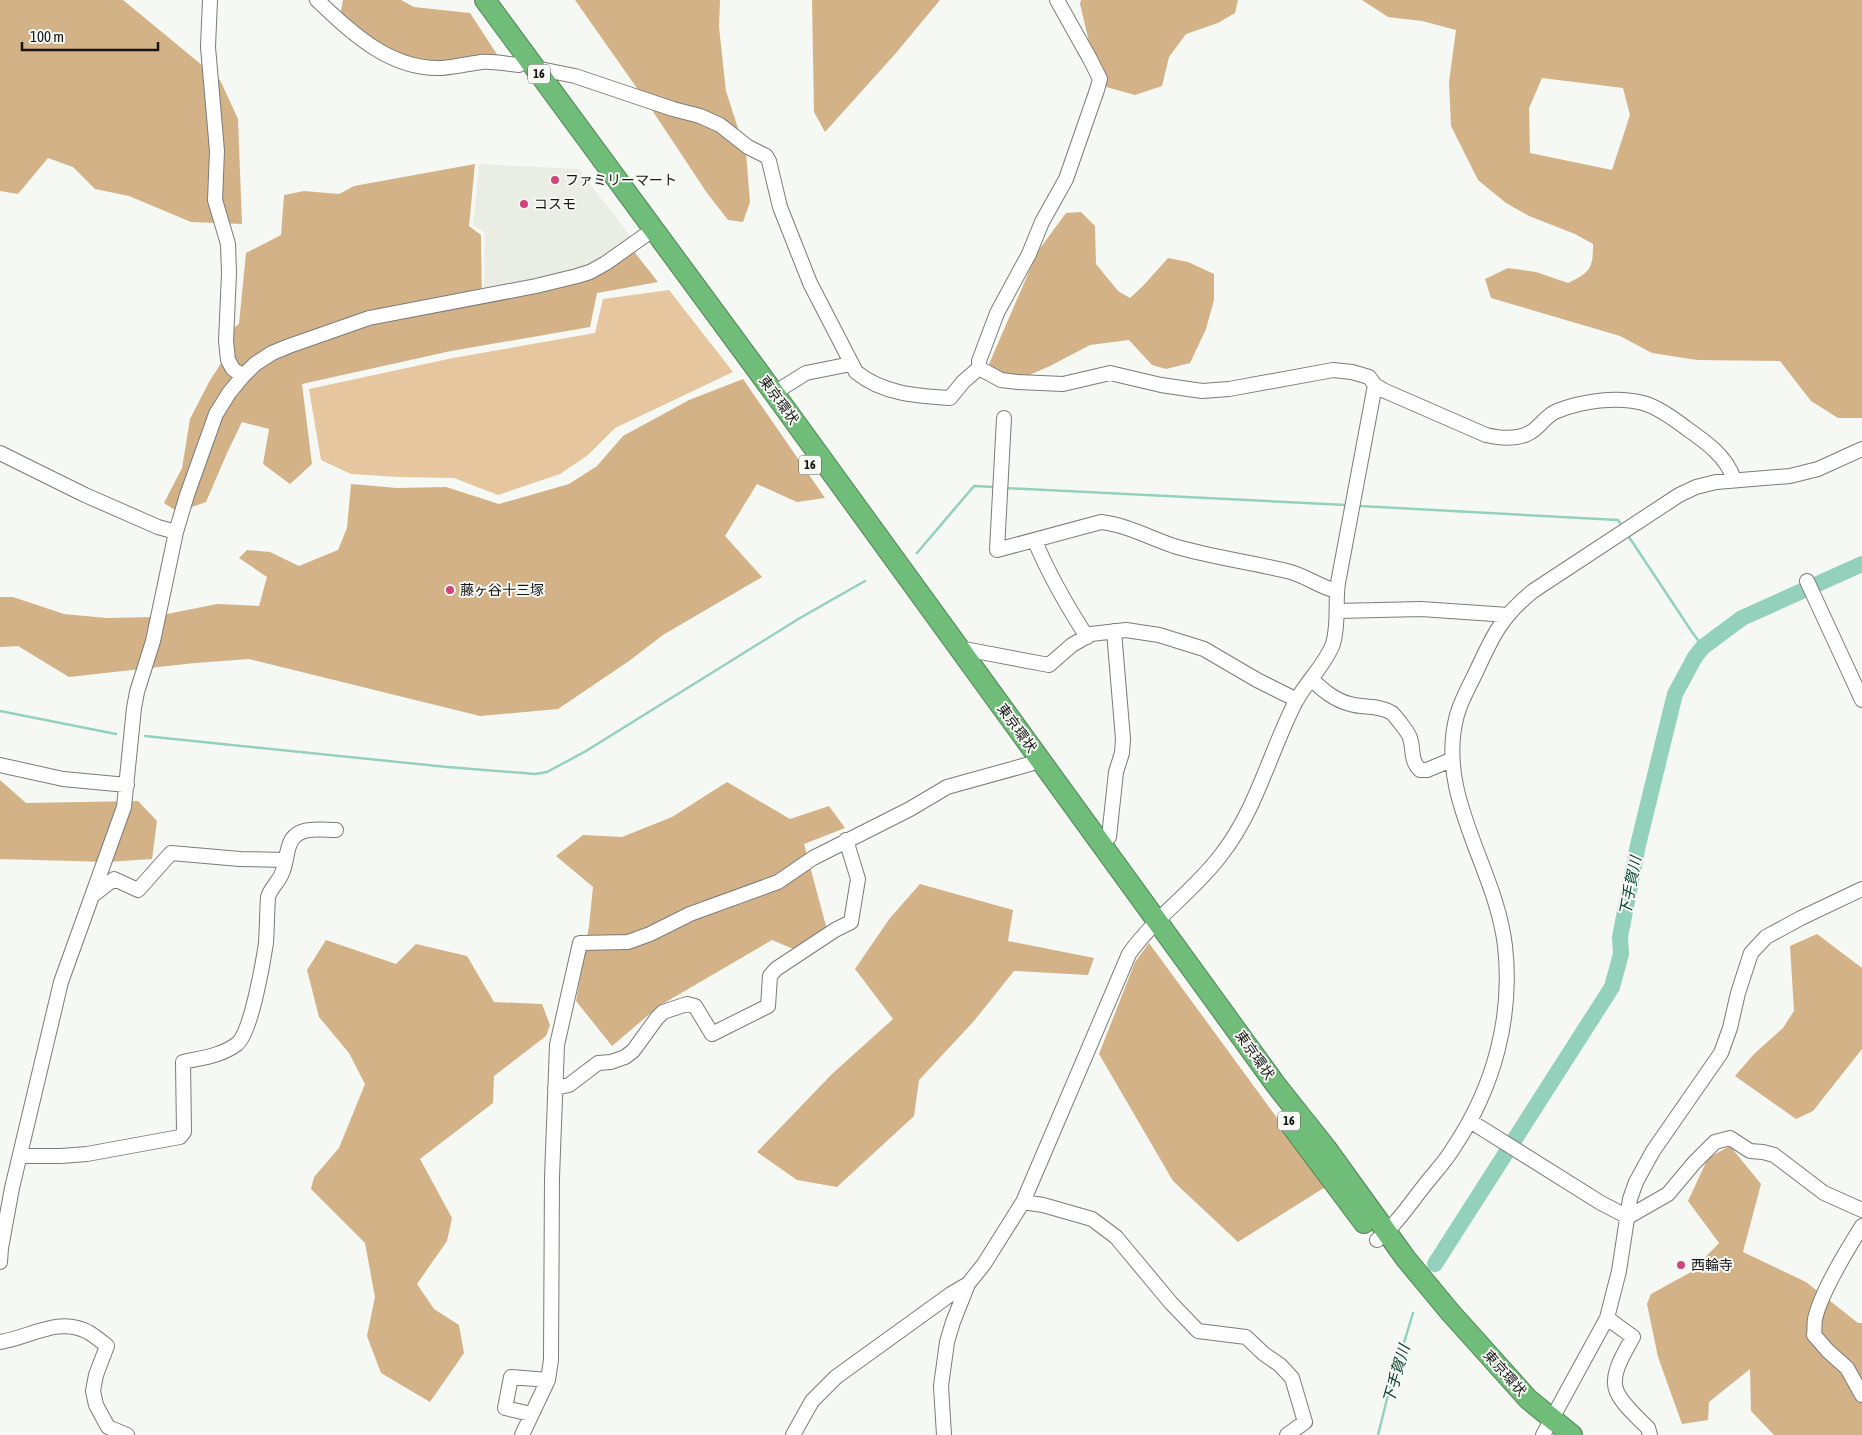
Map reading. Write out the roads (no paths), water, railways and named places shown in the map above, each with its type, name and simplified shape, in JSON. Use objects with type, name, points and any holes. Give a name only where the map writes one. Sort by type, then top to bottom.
[{"type":"highway","name":"東京環状","points":[[473,0],[527,67],[649,232],[1153,925],[1326,1148],[1382,1236],[1528,1399],[1549,1429],[1572,1435]]},
{"type":"highway","name":"東京環状","points":[[485,0],[527,67]]},
{"type":"highway","name":"東京環状","points":[[649,232],[774,394],[959,648],[1035,762],[1102,845],[1153,925]]},
{"type":"street","points":[[210,0],[208,47],[217,151],[215,200],[228,244],[229,273],[226,342],[228,360],[233,369],[243,376]]},
{"type":"street","points":[[317,0],[353,34],[371,46],[401,61],[418,66],[442,68],[483,62],[527,67],[575,76],[700,116],[720,125],[748,146],[766,156],[780,207],[810,283],[856,372],[880,387],[922,396],[950,398],[963,382],[979,368],[979,360],[996,313],[1066,179],[1100,79],[1056,0]]},
{"type":"street","points":[[0,1262],[6,1187],[20,1156],[61,982],[124,807],[136,696],[154,641],[176,532],[216,414],[228,393],[255,364],[272,353],[369,318],[536,286],[590,272],[606,263],[649,232]]},
{"type":"street","points":[[774,394],[806,373],[851,364]]},
{"type":"street","points":[[979,368],[1001,380],[1018,382],[1063,384],[1110,373],[1161,385],[1202,391],[1229,389],[1334,370],[1352,372],[1368,377],[1375,385],[1486,435],[1497,438],[1530,433],[1556,411],[1579,405],[1608,400],[1644,403],[1683,426],[1708,444],[1726,462],[1734,480]]},
{"type":"street","points":[[944,1435],[941,1386],[947,1342],[953,1322],[968,1284],[989,1256],[1023,1202],[1129,954],[1153,925],[1222,854],[1236,833],[1249,809],[1297,700],[1325,659],[1333,643],[1337,611],[1337,590],[1375,385]]},
{"type":"street","points":[[1004,418],[997,550],[1101,522],[1113,523],[1186,549],[1289,571],[1327,588],[1337,590]]},
{"type":"street","points":[[1382,1236],[1453,1149],[1470,1121],[1491,1075],[1503,1023],[1506,970],[1505,945],[1494,898],[1458,797],[1451,760],[1457,715],[1490,641],[1516,605],[1561,572],[1679,495],[1696,488],[1734,480],[1790,476],[1818,469],[1862,449]]},
{"type":"street","points":[[0,453],[158,528],[176,532]]},
{"type":"street","points":[[1035,541],[1063,600],[1087,637]]},
{"type":"street","points":[[1807,580],[1862,700]]},
{"type":"street","points":[[1337,611],[1421,609],[1508,615]]},
{"type":"street","points":[[959,648],[1049,665],[1072,645],[1091,634],[1126,630],[1159,635],[1204,650],[1297,700]]},
{"type":"street","points":[[1102,845],[1109,837],[1116,772],[1122,753],[1123,739],[1114,631]]},
{"type":"street","points":[[1311,679],[1340,701],[1352,705],[1382,709],[1393,714],[1410,736],[1412,756],[1415,765],[1420,770],[1426,770],[1451,760]]},
{"type":"street","points":[[522,1435],[548,1380],[551,1360],[552,1177],[557,1045],[580,943],[628,942],[650,934],[690,914],[778,882],[814,858],[846,840],[910,809],[947,787],[1035,762]]},
{"type":"street","points":[[0,765],[63,779],[126,785]]},
{"type":"street","points":[[20,1156],[78,1154],[180,1137],[184,1132],[183,1062],[218,1055],[238,1044],[245,1034],[262,966],[266,941],[268,897],[270,890],[282,874],[289,844],[296,834],[305,830],[336,830]]},
{"type":"street","points":[[555,1088],[569,1084],[598,1063],[625,1058],[633,1051],[663,1012],[687,1004],[695,1006],[712,1034],[768,1006],[770,976],[776,969],[835,930],[852,922],[858,879],[846,840]]},
{"type":"street","points":[[91,897],[114,879],[138,890],[171,853],[240,859],[285,860]]},
{"type":"street","points":[[1549,1429],[1607,1318],[1619,1271],[1630,1199],[1636,1182],[1653,1151],[1721,1052],[1730,1028],[1738,993],[1751,953],[1766,937],[1862,889]]},
{"type":"street","points":[[1470,1121],[1601,1203],[1628,1217]]},
{"type":"street","points":[[1628,1217],[1668,1194],[1715,1142],[1730,1138],[1750,1151],[1774,1155],[1824,1193],[1862,1210]]},
{"type":"street","points":[[1023,1202],[1043,1205],[1092,1219],[1116,1237],[1171,1303],[1198,1331],[1246,1337],[1264,1354],[1280,1365],[1292,1378],[1305,1422],[1287,1435]]},
{"type":"street","points":[[1862,1226],[1823,1297],[1815,1320],[1814,1335],[1847,1368],[1862,1395]]},
{"type":"street","points":[[793,1435],[812,1401],[836,1377],[951,1294],[968,1284]]},
{"type":"street","points":[[1607,1318],[1633,1337],[1621,1359],[1616,1377],[1617,1392],[1648,1428],[1650,1435]]},
{"type":"street","points":[[0,1342],[44,1329],[62,1326],[88,1332],[107,1346],[96,1375],[93,1391],[96,1406],[107,1431],[127,1435]]},
{"type":"street","points":[[531,1414],[505,1408],[511,1378],[548,1380]]},
{"type":"waterway","points":[[917,553],[974,486],[995,487]]},
{"type":"waterway","points":[[1005,488],[1346,505]]},
{"type":"waterway","points":[[1360,506],[1618,520],[1620,523]]},
{"type":"waterway","points":[[1629,537],[1703,647]]},
{"type":"waterway","name":"下手賀川","points":[[1435,1264],[1612,987],[1621,954],[1620,937],[1638,845],[1675,694],[1695,657],[1703,647],[1742,618],[1862,564]]},
{"type":"waterway","points":[[145,736],[447,767],[535,774],[547,772],[586,751],[800,618],[865,581]]},
{"type":"waterway","points":[[0,711],[116,734]]},
{"type":"waterway","name":"下手賀川","points":[[1378,1435],[1413,1313]]},
{"type":"place","name":"ファミリーマート","points":[[555,180]]},
{"type":"place","name":"コスモ","points":[[524,204]]},
{"type":"place","name":"藤ヶ谷十三塚","points":[[450,590]]},
{"type":"place","name":"西輪寺","points":[[1681,1265]]}]
